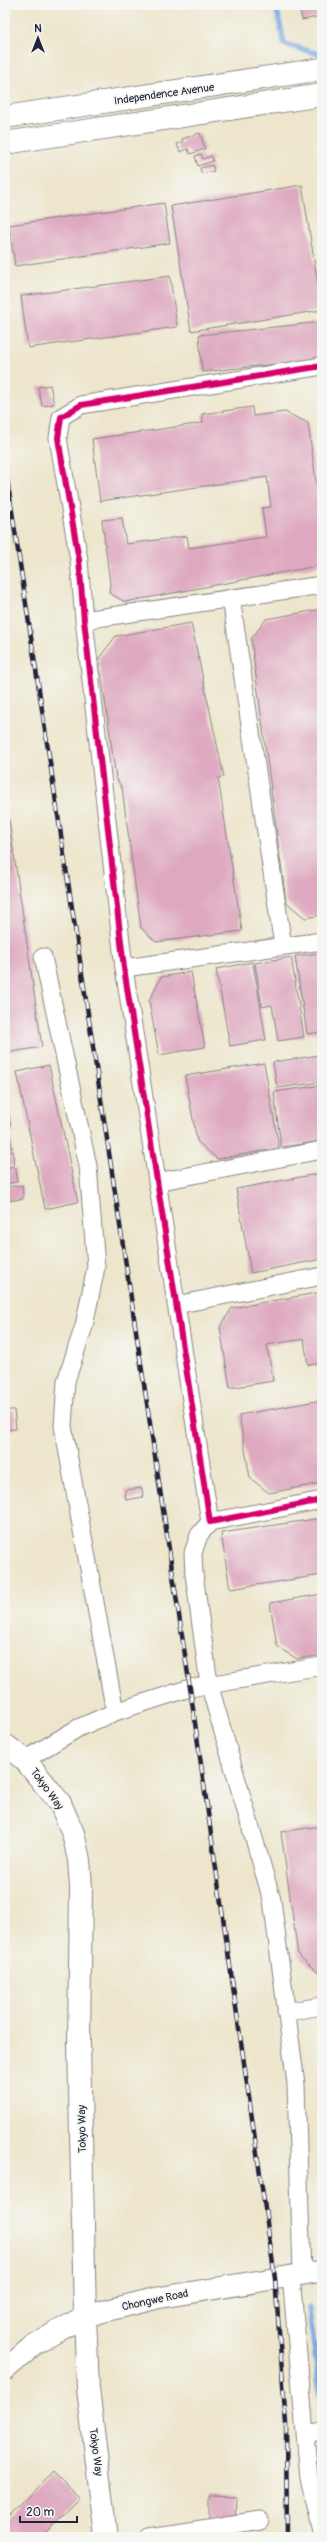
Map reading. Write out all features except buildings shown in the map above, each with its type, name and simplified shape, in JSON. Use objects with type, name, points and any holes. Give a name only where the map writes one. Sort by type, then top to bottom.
[{"type":"main road","name":"Independence Avenue","points":[[5,117],[322,69]]},
{"type":"main road","points":[[5,143],[322,96]]},
{"type":"main road","name":"Tokyo Way","points":[[5,1745],[25,1760],[60,1803],[73,1833],[79,1860],[81,1887],[79,2043],[85,2316],[88,2389],[106,2537]]},
{"type":"street","points":[[210,1522],[124,968],[84,620],[79,560],[58,438],[61,417],[81,405],[322,366]]},
{"type":"street","points":[[84,620],[322,585]]},
{"type":"street","points":[[231,598],[283,946]]},
{"type":"street","points":[[124,968],[322,941]]},
{"type":"street","points":[[43,957],[88,1166],[96,1267],[84,1326],[66,1381],[63,1426],[115,1712]]},
{"type":"street","points":[[157,1182],[322,1150]]},
{"type":"street","points":[[176,1305],[322,1276]]},
{"type":"street","points":[[322,1500],[210,1522],[198,1535],[193,1553],[209,1684],[272,1900],[296,2084],[296,2275],[304,2434],[309,2478],[322,2532]]},
{"type":"street","points":[[25,1760],[78,1728],[115,1712],[209,1684],[322,1666]]},
{"type":"street","points":[[286,2012],[322,2006]]},
{"type":"street","name":"Chongwe Road","points":[[5,2370],[35,2344],[85,2316],[157,2298],[322,2271]]},
{"type":"street","points":[[304,2434],[322,2431]]},
{"type":"street","points":[[150,2537],[260,2520]]},
{"type":"waterway","points":[[276,5],[284,44],[322,55]]},
{"type":"waterway","points":[[309,2308],[322,2407]]},
{"type":"railway","points":[[5,465],[190,1688],[275,2278],[286,2424],[287,2537]]},
{"type":"cycle path","points":[[322,366],[81,405],[61,417],[58,438],[79,560],[84,620],[124,968],[210,1522],[322,1500]]}]
